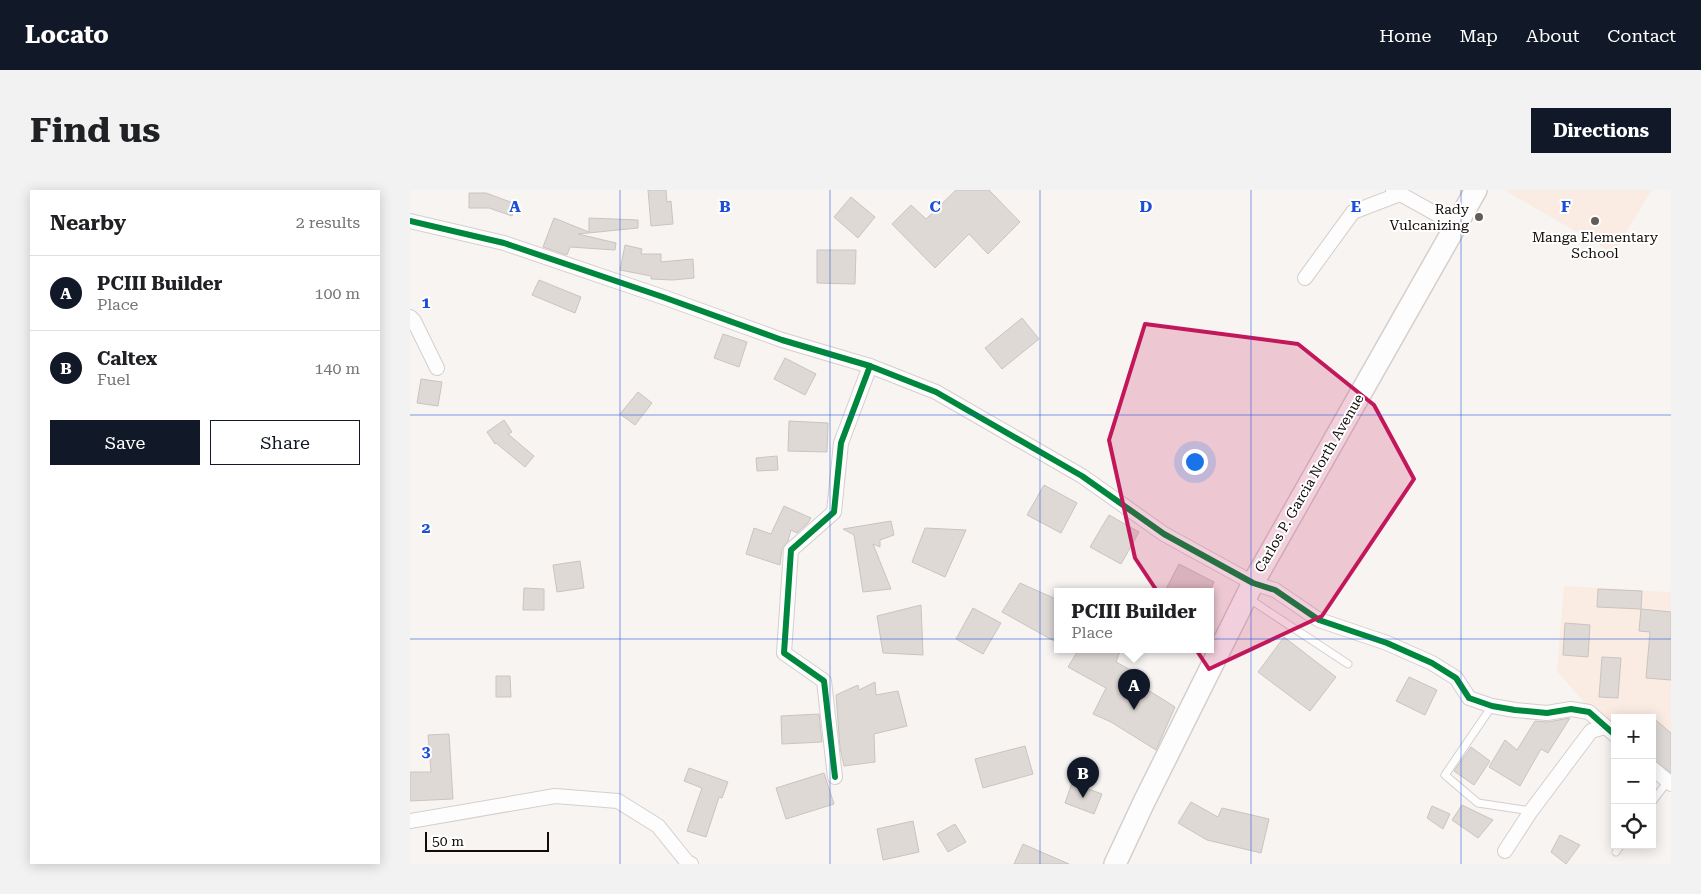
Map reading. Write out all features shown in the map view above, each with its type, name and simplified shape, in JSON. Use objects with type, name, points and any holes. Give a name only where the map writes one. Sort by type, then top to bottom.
[{"type":"main road","name":"Carlos P. Garcia North Avenue","points":[[1115,864],[1249,590],[1476,190]]},
{"type":"street","points":[[1305,278],[1353,212],[1396,192],[1456,225]]},
{"type":"street","points":[[410,221],[504,243],[782,340],[870,366],[936,392],[1082,476],[1164,534],[1249,590],[1275,590],[1319,620],[1386,643],[1432,663],[1456,678],[1468,698],[1492,706],[1515,710],[1547,713],[1571,710],[1589,712],[1610,731]]},
{"type":"street","points":[[410,317],[414,321],[437,368]]},
{"type":"street","points":[[835,777],[824,681],[784,653],[791,550],[834,512],[840,443],[870,366]]},
{"type":"street","points":[[1505,851],[1531,810],[1591,731],[1610,731]]},
{"type":"street","points":[[1656,772],[1669,783]]},
{"type":"street","points":[[410,821],[555,796],[618,800],[658,826],[690,864]]},
{"type":"lane","points":[[1249,590],[1348,664]]},
{"type":"lane","points":[[1492,706],[1445,775],[1478,803],[1531,810]]},
{"type":"lane","points":[[1656,798],[1669,783]]},
{"type":"highlighted area","points":[[1145,324],[1298,344],[1374,405],[1414,479],[1322,616],[1209,669],[1135,558],[1109,440]]},
{"type":"shaded area","name":"Manga Elementary School","points":[[1504,190],[1652,190],[1613,253]]},
{"type":"shaded area","points":[[1564,586],[1671,592],[1671,781],[1656,768],[1656,714],[1611,714],[1611,728],[1592,711],[1557,671]]},
{"type":"building","points":[[648,190],[666,190],[667,202],[671,201],[673,224],[651,226]]},
{"type":"building","points":[[956,190],[989,190],[1020,222],[988,254],[969,234],[935,268],[892,224],[911,205],[926,219]]},
{"type":"building","points":[[469,193],[486,193],[516,204],[512,216],[489,208],[469,208]]},
{"type":"building","points":[[851,197],[875,217],[858,238],[834,217]]},
{"type":"building","points":[[554,218],[589,232],[589,218],[638,220],[638,228],[578,234],[616,243],[615,250],[570,247],[567,255],[543,247]]},
{"type":"building","points":[[625,245],[642,249],[641,254],[661,254],[661,262],[693,259],[694,278],[673,280],[651,279],[651,276],[620,270]]},
{"type":"building","points":[[817,250],[856,250],[855,284],[817,283]]},
{"type":"building","points":[[539,280],[581,297],[575,313],[532,295]]},
{"type":"building","points":[[1022,318],[1039,339],[1002,369],[985,348]]},
{"type":"building","points":[[723,334],[747,342],[739,367],[714,358]]},
{"type":"building","points":[[785,358],[816,374],[805,395],[774,379]]},
{"type":"building","points":[[421,379],[442,382],[438,406],[417,403]]},
{"type":"building","points":[[638,392],[652,403],[635,425],[620,414]]},
{"type":"building","points":[[504,420],[512,432],[508,434],[534,456],[525,467],[495,444],[487,432]]},
{"type":"building","points":[[789,421],[828,423],[827,452],[788,451]]},
{"type":"building","points":[[777,456],[778,470],[757,471],[756,458]]},
{"type":"building","points":[[1044,485],[1077,503],[1061,533],[1027,515]]},
{"type":"building","points":[[784,506],[811,518],[797,533],[791,530],[788,541],[782,549],[780,565],[746,554],[754,528],[771,534]]},
{"type":"building","points":[[1109,515],[1139,532],[1121,564],[1090,547]]},
{"type":"building","points":[[891,521],[894,535],[880,540],[880,547],[873,544],[891,589],[863,592],[854,535],[843,529]]},
{"type":"building","points":[[925,528],[966,530],[945,577],[912,562]]},
{"type":"building","points":[[580,561],[584,588],[557,592],[553,565]]},
{"type":"building","points":[[1179,564],[1214,582],[1211,588],[1167,588]]},
{"type":"building","points":[[1020,583],[1054,598],[1054,641],[1002,612]]},
{"type":"building","points":[[524,588],[544,589],[544,610],[523,610]]},
{"type":"building","points":[[1598,589],[1642,591],[1641,609],[1597,607]]},
{"type":"building","points":[[921,605],[923,655],[883,653],[877,616]]},
{"type":"building","points":[[973,608],[1001,623],[983,654],[956,639]]},
{"type":"building","points":[[1641,609],[1671,612],[1671,680],[1646,678],[1650,632],[1639,631]]},
{"type":"building","points":[[1565,623],[1590,625],[1588,657],[1563,655]]},
{"type":"building","points":[[1284,637],[1336,677],[1310,711],[1258,672]]},
{"type":"building","points":[[1077,653],[1119,653],[1116,662],[1136,673],[1132,680],[1175,707],[1156,750],[1111,722],[1093,714],[1106,688],[1068,667]]},
{"type":"building","points":[[1602,657],[1621,658],[1618,698],[1599,697]]},
{"type":"building","points":[[496,676],[510,676],[511,697],[496,697]]},
{"type":"building","points":[[1409,677],[1437,690],[1425,715],[1396,701]]},
{"type":"building","points":[[875,682],[876,695],[898,691],[907,726],[874,734],[875,762],[844,766],[840,748],[836,695],[858,685],[859,690]]},
{"type":"building","points":[[819,714],[822,742],[782,744],[781,716]]},
{"type":"building","points":[[1570,718],[1548,753],[1541,749],[1520,786],[1489,767],[1505,740],[1517,750],[1535,721],[1548,722]]},
{"type":"building","points":[[1656,720],[1671,733],[1671,773],[1656,761]]},
{"type":"building","points":[[449,734],[453,799],[410,801],[410,772],[431,772],[428,735]]},
{"type":"building","points":[[1025,746],[1033,774],[983,788],[975,759]]},
{"type":"building","points":[[1471,747],[1490,761],[1474,785],[1454,771]]},
{"type":"building","points":[[689,768],[728,782],[722,798],[719,797],[706,837],[687,831],[702,788],[684,781]]},
{"type":"building","points":[[824,773],[834,804],[786,819],[776,788]]},
{"type":"building","points":[[1072,783],[1102,794],[1094,814],[1065,803]]},
{"type":"building","points":[[1191,802],[1218,817],[1222,808],[1269,819],[1261,853],[1207,840],[1178,823]]},
{"type":"building","points":[[1462,805],[1493,820],[1478,838],[1452,820]]},
{"type":"building","points":[[1432,806],[1450,814],[1443,829],[1427,818]]},
{"type":"building","points":[[913,821],[919,852],[883,860],[877,829]]},
{"type":"building","points":[[955,824],[966,842],[948,852],[937,834]]},
{"type":"building","points":[[1560,835],[1580,845],[1566,864],[1551,852]]},
{"type":"building","points":[[1023,844],[1069,864],[1014,864]]},
{"type":"cycle path","points":[[410,221],[504,243],[782,340],[870,366],[936,392],[1082,476],[1164,534],[1253,583],[1275,590],[1319,620],[1387,643],[1432,663],[1456,678],[1469,698],[1492,706],[1515,710],[1547,713],[1571,709],[1589,712],[1611,731]]},
{"type":"cycle path","points":[[835,777],[824,681],[784,653],[791,550],[834,512],[841,443],[870,366]]},
{"type":"place","name":"Rady Vulcanizing","points":[[1479,217]]},
{"type":"place","name":"Manga Elementary School","points":[[1595,221]]},
{"type":"place","name":"PCIII Builder","points":[[1134,710]]},
{"type":"place","name":"Caltex","points":[[1083,798]]}]
